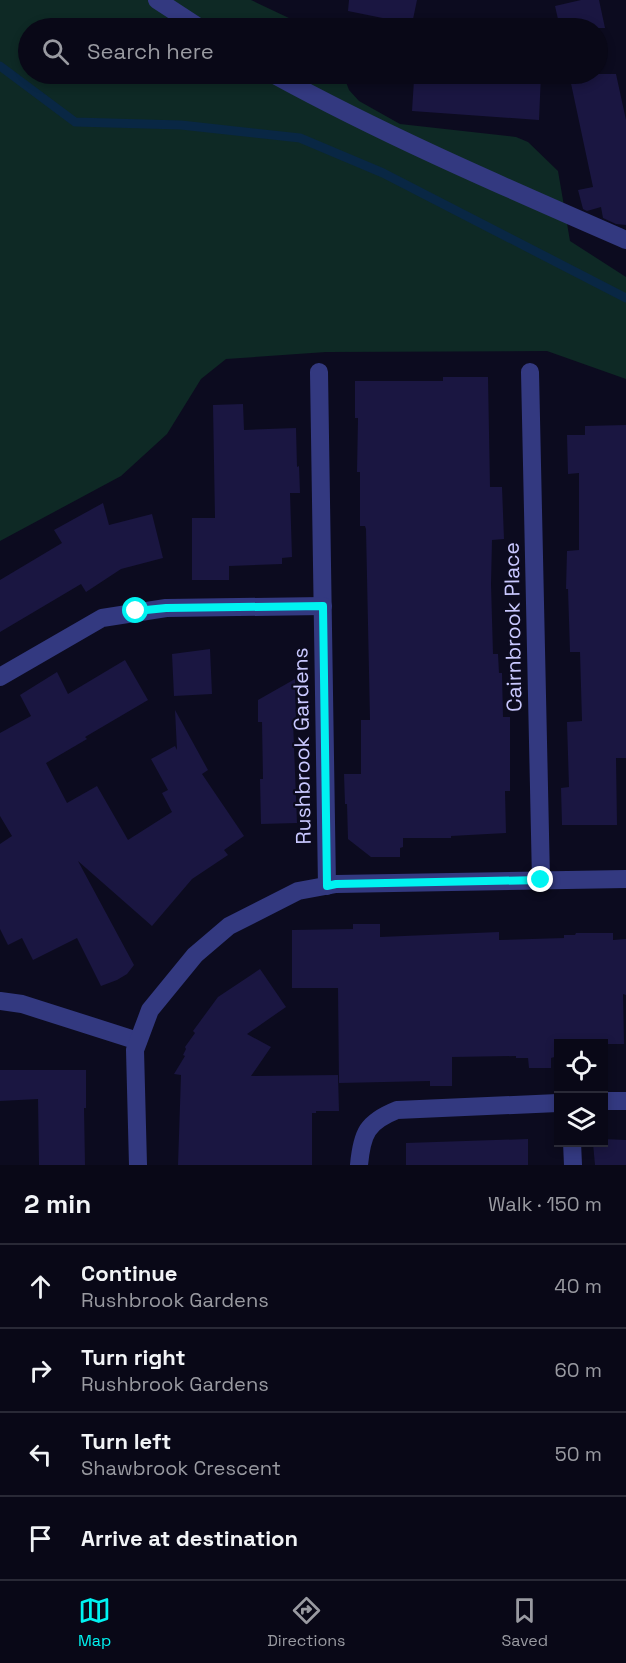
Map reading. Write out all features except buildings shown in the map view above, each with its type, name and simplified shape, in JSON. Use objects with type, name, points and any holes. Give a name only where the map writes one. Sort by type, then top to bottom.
[{"type":"street","points":[[157,0],[185,18]]},
{"type":"street","points":[[292,84],[532,199],[626,240]]},
{"type":"street","name":"Rushbrook Gardens","points":[[319,372],[327,886]]},
{"type":"street","name":"Cairnbrook Place","points":[[530,372],[541,880]]},
{"type":"street","points":[[0,677],[102,618],[166,608],[323,606]]},
{"type":"street","points":[[138,1165],[135,1050],[138,1041],[150,1010],[195,956],[229,927],[298,891],[336,884],[626,879]]},
{"type":"street","points":[[0,1000],[22,1004],[138,1041]]},
{"type":"street","points":[[608,1101],[626,1101]]},
{"type":"street","points":[[359,1165],[361,1146],[366,1133],[377,1118],[397,1110],[554,1103]]},
{"type":"street","points":[[572,1147],[573,1165]]},
{"type":"green space","points":[[0,0],[251,0],[289,18],[18,18],[18,84],[347,84],[359,101],[400,124],[516,137],[528,142],[558,171],[570,241],[626,277],[626,379],[547,351],[326,352],[226,359],[201,379],[167,434],[121,476],[0,541]]},
{"type":"waterway","points":[[0,66],[18,79]]},
{"type":"waterway","points":[[24,84],[75,122],[181,125],[300,138],[383,173],[626,298]]},
{"type":"route","points":[[136,611],[166,608],[323,606],[327,886],[541,880]]}]
